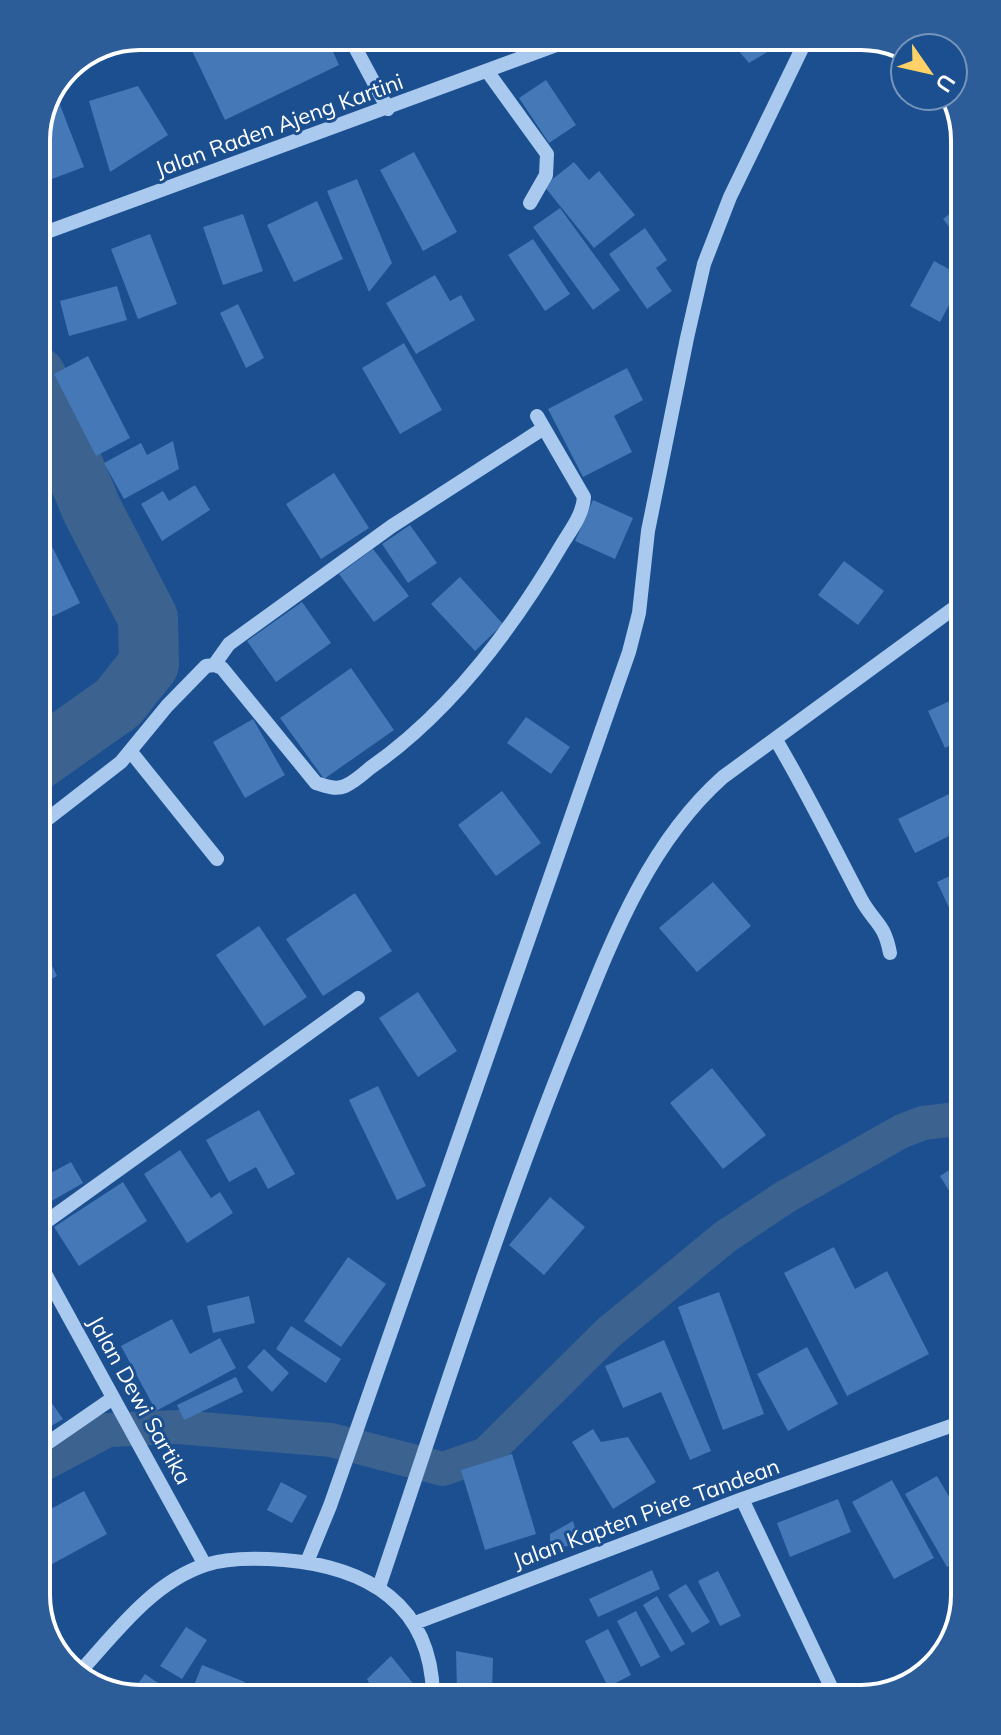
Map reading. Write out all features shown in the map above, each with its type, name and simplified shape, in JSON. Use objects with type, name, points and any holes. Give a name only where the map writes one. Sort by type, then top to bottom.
[{"type":"street","points":[[356,50],[388,109]]},
{"type":"street","name":"Jalan Raden Ajeng Kartini","points":[[50,231],[543,50]]},
{"type":"street","points":[[307,1562],[330,1506],[629,652],[639,613],[648,531],[704,264],[730,197],[801,50]]},
{"type":"street","points":[[487,71],[547,154],[546,175],[530,203]]},
{"type":"street","points":[[50,818],[131,752],[189,681],[206,666],[222,668],[316,783],[327,787],[344,787],[399,748],[466,679],[513,619],[552,562],[581,511],[584,497],[540,422],[229,644],[214,665]]},
{"type":"street","points":[[379,1587],[523,1161],[617,929],[674,828],[723,777],[951,610]]},
{"type":"street","points":[[776,740],[805,789],[863,903],[887,935],[890,953]]},
{"type":"street","points":[[131,752],[217,859]]},
{"type":"street","points":[[50,1219],[358,998]]},
{"type":"street","name":"Jalan Dewi Sartika","points":[[50,1283],[205,1565]]},
{"type":"street","points":[[50,1443],[116,1403]]},
{"type":"street","name":"Jalan Kapten Piere Tandean","points":[[415,1623],[742,1499],[951,1426]]},
{"type":"street","points":[[742,1499],[830,1685]]},
{"type":"street","points":[[85,1666],[142,1605],[170,1582],[205,1565],[256,1559],[307,1562],[355,1575],[379,1587],[401,1605],[415,1623],[429,1659],[432,1685]]},
{"type":"building","points":[[192,50],[332,50],[339,65],[225,120]]},
{"type":"building","points":[[738,50],[771,50],[749,63]]},
{"type":"building","points":[[546,80],[576,125],[549,143],[519,98]]},
{"type":"building","points":[[138,86],[168,135],[110,172],[89,101]]},
{"type":"building","points":[[59,101],[84,167],[50,180],[50,134]]},
{"type":"building","points":[[414,152],[457,232],[423,251],[380,170]]},
{"type":"building","points":[[574,162],[589,180],[599,171],[635,215],[594,248],[544,186]]},
{"type":"building","points":[[357,179],[392,263],[369,292],[327,191]]},
{"type":"building","points":[[317,201],[343,259],[294,282],[267,225]]},
{"type":"building","points":[[560,208],[620,290],[593,310],[533,227]]},
{"type":"building","points":[[951,213],[951,229],[943,219]]},
{"type":"building","points":[[243,214],[263,271],[223,285],[203,227]]},
{"type":"building","points":[[645,228],[667,260],[656,268],[672,291],[647,309],[609,254]]},
{"type":"building","points":[[150,234],[177,304],[138,319],[111,249]]},
{"type":"building","points":[[533,239],[570,294],[545,311],[508,255]]},
{"type":"building","points":[[934,261],[951,270],[951,301],[940,322],[910,306]]},
{"type":"building","points":[[435,275],[450,301],[461,295],[475,320],[416,354],[386,303]]},
{"type":"building","points":[[117,286],[127,320],[69,336],[60,301]]},
{"type":"building","points":[[238,304],[264,358],[246,368],[220,313]]},
{"type":"building","points":[[404,343],[442,410],[400,434],[362,368]]},
{"type":"building","points":[[88,356],[130,438],[96,456],[54,374]]},
{"type":"building","points":[[627,368],[643,400],[614,416],[632,452],[583,477],[548,409]]},
{"type":"building","points":[[173,441],[179,469],[124,499],[104,463],[141,443],[147,455]]},
{"type":"building","points":[[334,473],[369,528],[321,559],[286,504]]},
{"type":"building","points":[[195,485],[210,510],[162,541],[141,504],[163,491],[169,501]]},
{"type":"building","points":[[593,500],[633,518],[615,559],[575,541]]},
{"type":"building","points":[[410,525],[437,563],[408,583],[382,544]]},
{"type":"building","points":[[50,542],[80,603],[50,618]]},
{"type":"building","points":[[373,549],[409,596],[374,622],[339,574]]},
{"type":"building","points":[[844,561],[884,591],[858,625],[818,595]]},
{"type":"building","points":[[460,577],[503,624],[475,651],[431,604]]},
{"type":"building","points":[[302,602],[331,643],[276,682],[247,641]]},
{"type":"building","points":[[351,668],[394,730],[324,779],[280,718]]},
{"type":"building","points":[[951,700],[951,745],[945,748],[928,711]]},
{"type":"building","points":[[526,717],[570,747],[551,774],[507,743]]},
{"type":"building","points":[[253,719],[285,775],[245,798],[213,742]]},
{"type":"building","points":[[502,791],[541,843],[496,876],[458,825]]},
{"type":"building","points":[[951,793],[951,835],[915,853],[898,819]]},
{"type":"building","points":[[951,876],[951,912],[937,882]]},
{"type":"building","points":[[713,882],[751,926],[697,972],[659,928]]},
{"type":"building","points":[[355,893],[392,951],[323,996],[286,939]]},
{"type":"building","points":[[259,926],[307,997],[264,1026],[216,955]]},
{"type":"building","points":[[50,961],[57,976],[50,980]]},
{"type":"building","points":[[418,992],[457,1051],[418,1077],[379,1018]]},
{"type":"building","points":[[712,1068],[766,1135],[723,1169],[670,1103]]},
{"type":"building","points":[[378,1086],[426,1186],[397,1200],[349,1100]]},
{"type":"building","points":[[259,1110],[295,1174],[268,1189],[256,1167],[229,1182],[206,1140]]},
{"type":"building","points":[[180,1150],[211,1198],[220,1192],[233,1213],[187,1243],[144,1174]]},
{"type":"building","points":[[71,1162],[83,1183],[50,1202],[50,1173]]},
{"type":"building","points":[[951,1169],[951,1194],[940,1176]]},
{"type":"building","points":[[123,1182],[147,1221],[79,1266],[54,1227]]},
{"type":"building","points":[[550,1197],[585,1227],[544,1275],[509,1245]]},
{"type":"building","points":[[834,1247],[855,1289],[887,1271],[929,1354],[847,1396],[784,1273]]},
{"type":"building","points":[[348,1257],[386,1284],[341,1347],[304,1321]]},
{"type":"building","points":[[719,1292],[764,1414],[723,1430],[678,1307]]},
{"type":"building","points":[[249,1296],[255,1323],[213,1333],[207,1306]]},
{"type":"building","points":[[172,1319],[190,1354],[220,1338],[236,1368],[156,1411],[121,1346]]},
{"type":"building","points":[[291,1326],[341,1359],[326,1383],[276,1349]]},
{"type":"building","points":[[664,1340],[711,1451],[690,1460],[661,1392],[623,1408],[605,1366]]},
{"type":"building","points":[[807,1347],[838,1404],[788,1431],[757,1374]]},
{"type":"building","points":[[264,1349],[289,1373],[272,1392],[247,1367]]},
{"type":"building","points":[[236,1377],[243,1392],[184,1420],[177,1405]]},
{"type":"building","points":[[50,1400],[63,1419],[50,1427]]},
{"type":"building","points":[[593,1429],[601,1442],[628,1437],[656,1482],[613,1509],[572,1442]]},
{"type":"building","points":[[512,1454],[536,1534],[485,1550],[461,1470]]},
{"type":"building","points":[[937,1476],[951,1500],[951,1565],[947,1567],[905,1494]]},
{"type":"building","points":[[892,1480],[934,1558],[894,1579],[852,1502]]},
{"type":"building","points":[[281,1482],[307,1496],[292,1523],[267,1510]]},
{"type":"building","points":[[84,1491],[107,1534],[50,1565],[50,1509]]},
{"type":"building","points":[[838,1499],[851,1532],[790,1557],[777,1523]]},
{"type":"building","points":[[573,1521],[579,1544],[550,1549],[550,1534]]},
{"type":"building","points":[[652,1570],[660,1589],[598,1617],[589,1599]]},
{"type":"building","points":[[718,1571],[741,1616],[720,1626],[698,1581]]},
{"type":"building","points":[[686,1584],[710,1622],[692,1633],[668,1595]]},
{"type":"building","points":[[657,1596],[685,1644],[671,1652],[643,1605]]},
{"type":"building","points":[[636,1611],[660,1657],[641,1667],[617,1621]]},
{"type":"building","points":[[186,1627],[207,1640],[182,1679],[160,1666]]},
{"type":"building","points":[[608,1629],[631,1675],[607,1685],[585,1641]]},
{"type":"building","points":[[456,1651],[493,1658],[492,1685],[457,1685]]},
{"type":"building","points":[[391,1656],[414,1685],[370,1685],[367,1679]]},
{"type":"building","points":[[202,1665],[245,1682],[244,1685],[194,1685]]},
{"type":"building","points":[[145,1674],[161,1685],[137,1685]]},
{"type":"waterway","points":[[50,410],[92,510],[148,618],[149,664],[118,703],[50,751]]},
{"type":"waterway","points":[[50,1461],[108,1430],[178,1427],[331,1440],[443,1469],[486,1454],[608,1333],[725,1237],[785,1197],[902,1131],[923,1123],[951,1120]]}]
